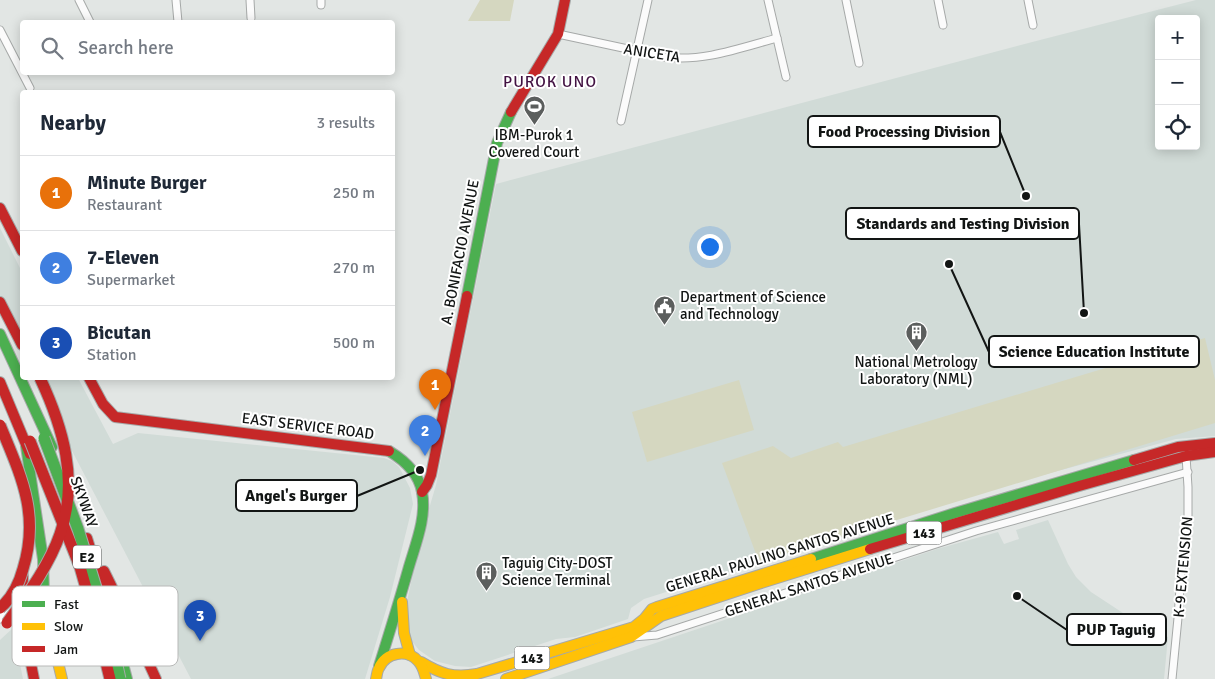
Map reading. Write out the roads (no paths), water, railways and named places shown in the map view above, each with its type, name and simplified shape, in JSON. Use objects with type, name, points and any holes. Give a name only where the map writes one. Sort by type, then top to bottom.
[{"type":"main road","name":"A. BONIFACIO AVENUE","points":[[422,492],[428,485],[431,475],[497,143],[515,105],[558,34],[565,0]]},
{"type":"main road","points":[[0,208],[20,247]]},
{"type":"main road","points":[[0,302],[20,341]]},
{"type":"main road","name":"E2","points":[[0,334],[20,377]]},
{"type":"main road","name":"SKYWAY","points":[[0,342],[44,438],[78,529],[95,586]]},
{"type":"main road","name":"SKYWAY","points":[[0,372],[77,558],[85,586]]},
{"type":"main road","name":"E2","points":[[21,380],[47,435],[96,563],[102,586]]},
{"type":"main road","points":[[33,586],[61,534],[69,495],[65,445],[56,414],[41,380]]},
{"type":"main road","name":"EAST SERVICE ROAD","points":[[90,380],[110,413],[116,417],[388,451],[404,462],[414,474],[422,492],[422,519],[376,679]]},
{"type":"main road","name":"E2","points":[[0,382],[75,567],[81,586]]},
{"type":"main road","points":[[0,425],[31,514],[28,555],[17,586]]},
{"type":"main road","points":[[0,440],[20,492],[27,520],[22,586]]},
{"type":"main road","points":[[26,443],[43,559],[44,586]]},
{"type":"main road","name":"GENERAL PAULINO SANTOS AVENUE","points":[[421,662],[438,673],[451,676],[464,677],[477,674],[634,627],[652,609],[657,607],[955,513],[1178,447],[1215,443]]},
{"type":"main road","name":"GENERAL PAULINO SANTOS AVENUE","points":[[506,679],[631,637],[661,616],[758,584],[1079,486],[1186,456],[1215,452]]},
{"type":"main road","points":[[85,535],[111,586]]},
{"type":"main road","name":"EAST SERVICE ROAD","points":[[402,592],[402,625],[410,655]]},
{"type":"main road","points":[[0,610],[12,594]]},
{"type":"main road","points":[[0,630],[12,616]]},
{"type":"main road","points":[[378,667],[385,658],[391,655],[401,653],[410,655]]},
{"type":"main road","name":"143","points":[[410,655],[421,662]]},
{"type":"main road","points":[[421,662],[425,670],[426,679]]},
{"type":"main road","points":[[32,666],[34,679]]},
{"type":"main road","points":[[59,666],[62,679]]},
{"type":"main road","name":"E2","points":[[102,666],[105,679]]},
{"type":"main road","name":"SKYWAY","points":[[107,666],[110,679]]},
{"type":"main road","name":"SKYWAY","points":[[117,666],[120,679]]},
{"type":"main road","name":"E2","points":[[124,666],[127,679]]},
{"type":"main road","points":[[150,666],[156,679]]},
{"type":"street","points":[[79,0],[89,20]]},
{"type":"street","points":[[176,0],[178,20]]},
{"type":"street","points":[[250,0],[251,18]]},
{"type":"street","points":[[621,120],[648,0]]},
{"type":"street","points":[[768,0],[786,78]]},
{"type":"street","points":[[846,0],[859,62]]},
{"type":"street","points":[[938,0],[943,25]]},
{"type":"street","points":[[1028,0],[1033,25]]},
{"type":"street","points":[[0,30],[20,69]]},
{"type":"street","name":"ANICETA","points":[[558,34],[665,57],[686,58],[716,54],[776,38]]},
{"type":"street","points":[[23,75],[30,88]]},
{"type":"street","name":"K-9 EXTENSION","points":[[1172,679],[1188,516],[1186,456]]},
{"type":"street","name":"GENERAL SANTOS AVENUE","points":[[631,637],[658,635],[976,532],[1188,472]]},
{"type":"street","points":[[1079,486],[1084,501]]},
{"type":"street","points":[[0,610],[12,600]]},
{"type":"street","points":[[0,619],[12,604]]},
{"type":"place","name":"IBM-Purok 1 Covered Court","points":[[534,126]]},
{"type":"place","name":"Food Processing Division","points":[[1026,196]]},
{"type":"place","name":"Science Education Institute","points":[[949,264]]},
{"type":"place","name":"Standards and Testing Division","points":[[1084,313]]},
{"type":"place","name":"Department of Science and Technology","points":[[664,325]]},
{"type":"place","name":"National Metrology Laboratory (NML)","points":[[916,352]]},
{"type":"place","name":"Minute Burger","points":[[435,410]]},
{"type":"place","name":"7-Eleven","points":[[425,456]]},
{"type":"place","name":"Angel's Burger","points":[[420,470]]},
{"type":"place","name":"Taguig City-DOST Science Terminal","points":[[486,591]]},
{"type":"place","name":"PUP Taguig","points":[[1017,596]]},
{"type":"place","name":"Bicutan","points":[[200,641]]},
{"type":"district","name":"PUROK UNO","points":[[550,82]]}]
